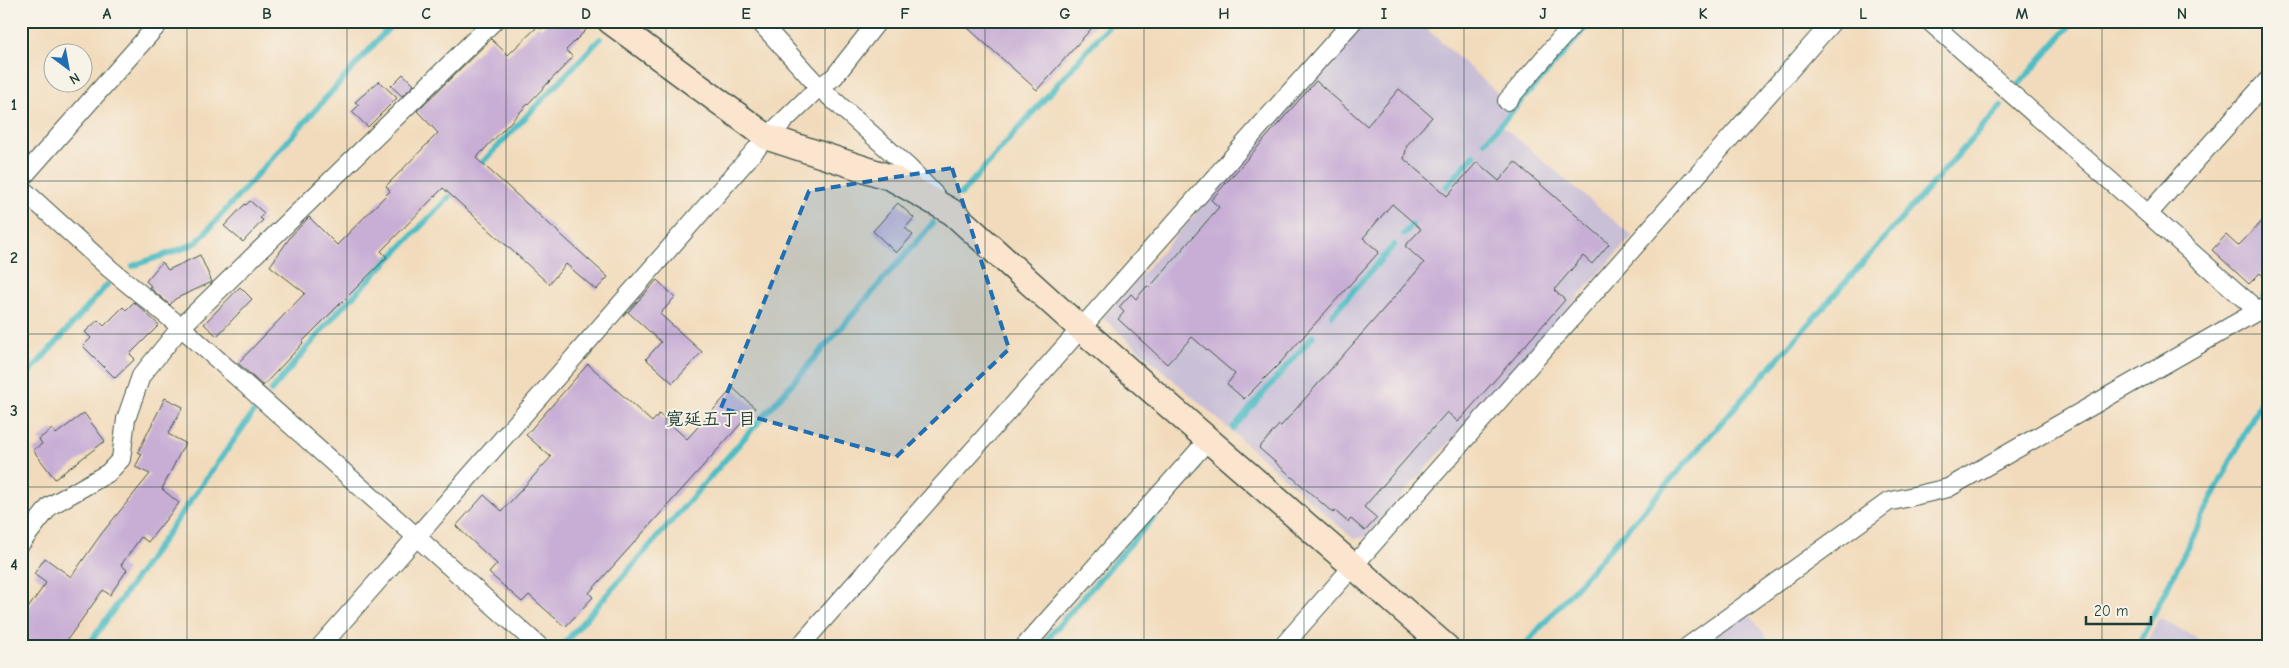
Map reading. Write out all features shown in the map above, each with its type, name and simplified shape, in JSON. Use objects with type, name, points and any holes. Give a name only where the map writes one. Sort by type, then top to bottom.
[{"type":"street","points":[[21,178],[160,21]]},
{"type":"street","points":[[21,543],[50,506],[108,473],[120,459],[126,419],[141,376],[181,327],[494,21]]},
{"type":"street","points":[[610,21],[767,137],[892,178],[952,212]]},
{"type":"street","points":[[759,21],[818,87],[909,168],[952,212],[1080,328],[1446,647]]},
{"type":"street","points":[[320,647],[418,538],[767,137],[818,87],[834,77],[878,21]]},
{"type":"street","points":[[799,647],[1353,21]]},
{"type":"street","points":[[1506,101],[1576,21]]},
{"type":"street","points":[[1282,647],[1833,21]]},
{"type":"street","points":[[1687,647],[1888,502],[1948,488],[2263,308],[2148,214],[1928,21]]},
{"type":"street","points":[[2148,214],[2268,80]]},
{"type":"street","points":[[21,188],[110,269],[181,327],[540,647]]},
{"type":"street","points":[[1024,647],[1208,440]]},
{"type":"highlighted area","points":[[952,168],[1009,349],[896,457],[721,408],[809,191]]},
{"type":"shaded area","points":[[1366,21],[1418,21],[1513,107],[1499,123],[1632,236],[1365,537],[1354,539],[1103,318]]},
{"type":"shaded area","points":[[1744,615],[1751,617],[1774,647],[1701,647]]},
{"type":"shaded area","points":[[2159,618],[2212,647],[2144,647]]},
{"type":"building","points":[[549,21],[577,21],[586,30],[566,50],[573,57],[476,158],[608,277],[596,290],[566,264],[549,284],[443,188],[381,251],[387,257],[302,342],[263,386],[238,363],[305,293],[270,266],[291,236],[309,217],[337,245],[390,191],[386,186],[438,133],[417,111],[491,39],[508,55],[538,26],[541,29]]},
{"type":"building","points":[[960,21],[1098,21],[1037,90]]},
{"type":"building","points":[[403,74],[414,85],[402,96],[391,86]]},
{"type":"building","points":[[379,81],[397,98],[368,127],[352,112],[359,105],[355,102]]},
{"type":"building","points":[[1316,81],[1367,126],[1399,89],[1432,117],[1407,145],[1404,159],[1447,196],[1477,162],[1499,181],[1515,162],[1609,244],[1592,264],[1583,256],[1554,290],[1565,300],[1458,422],[1447,412],[1364,507],[1377,518],[1365,531],[1351,519],[1348,522],[1335,511],[1333,513],[1259,448],[1279,425],[1281,426],[1424,263],[1405,246],[1421,229],[1392,204],[1363,238],[1379,252],[1279,364],[1244,399],[1227,384],[1235,374],[1192,337],[1167,364],[1118,319],[1124,312],[1119,307],[1131,294],[1136,299],[1147,286],[1149,288],[1219,207],[1211,200]]},
{"type":"building","points":[[250,201],[264,213],[260,218],[263,220],[243,242],[224,226]]},
{"type":"building","points":[[898,203],[914,218],[905,228],[913,235],[896,253],[873,231]]},
{"type":"building","points":[[2268,215],[2268,281],[2260,273],[2249,284],[2212,250],[2226,235],[2238,246]]},
{"type":"building","points":[[200,255],[212,282],[175,299],[170,305],[149,287],[151,286],[146,281],[162,262],[168,270]]},
{"type":"building","points":[[657,280],[675,297],[660,314],[702,352],[673,383],[646,359],[661,342],[628,312]]},
{"type":"building","points":[[240,287],[252,299],[217,336],[204,324]]},
{"type":"building","points":[[134,302],[159,325],[130,354],[135,359],[115,378],[83,346],[91,338],[85,332],[98,320],[104,326],[123,307],[126,310]]},
{"type":"building","points":[[588,364],[652,422],[659,414],[687,439],[733,388],[755,408],[589,593],[593,597],[565,627],[529,595],[522,602],[489,573],[497,564],[456,526],[484,495],[502,511],[551,457],[526,435]]},
{"type":"building","points":[[165,398],[183,407],[168,434],[185,443],[162,489],[179,503],[148,542],[141,537],[121,565],[127,570],[110,595],[103,590],[62,647],[21,647],[21,618],[46,583],[34,574],[45,558],[71,577],[102,533],[150,474],[135,467],[142,454],[138,452]]},
{"type":"building","points":[[84,413],[105,441],[55,479],[33,450],[42,444],[39,439],[52,429],[56,434]]},
{"type":"waterway","points":[[133,266],[197,242],[395,21]]},
{"type":"waterway","points":[[961,194],[1113,21]]},
{"type":"waterway","points":[[1485,142],[1592,21]]},
{"type":"waterway","points":[[2019,84],[2074,21]]},
{"type":"waterway","points":[[477,168],[600,39]]},
{"type":"waterway","points":[[1523,647],[2001,106]]},
{"type":"waterway","points":[[1447,186],[1474,155]]},
{"type":"waterway","points":[[271,391],[333,317],[456,190]]},
{"type":"waterway","points":[[1404,234],[1419,217]]},
{"type":"waterway","points":[[561,647],[933,223]]},
{"type":"waterway","points":[[1332,315],[1394,245]]},
{"type":"waterway","points":[[21,382],[107,285]]},
{"type":"waterway","points":[[2264,296],[2268,294]]},
{"type":"waterway","points":[[1233,428],[1313,336]]},
{"type":"waterway","points":[[2137,647],[2268,387]]},
{"type":"waterway","points":[[87,647],[253,413]]},
{"type":"waterway","points":[[1040,647],[1197,468]]},
{"type":"district","name":"寛延五丁目","points":[[711,419]]}]
